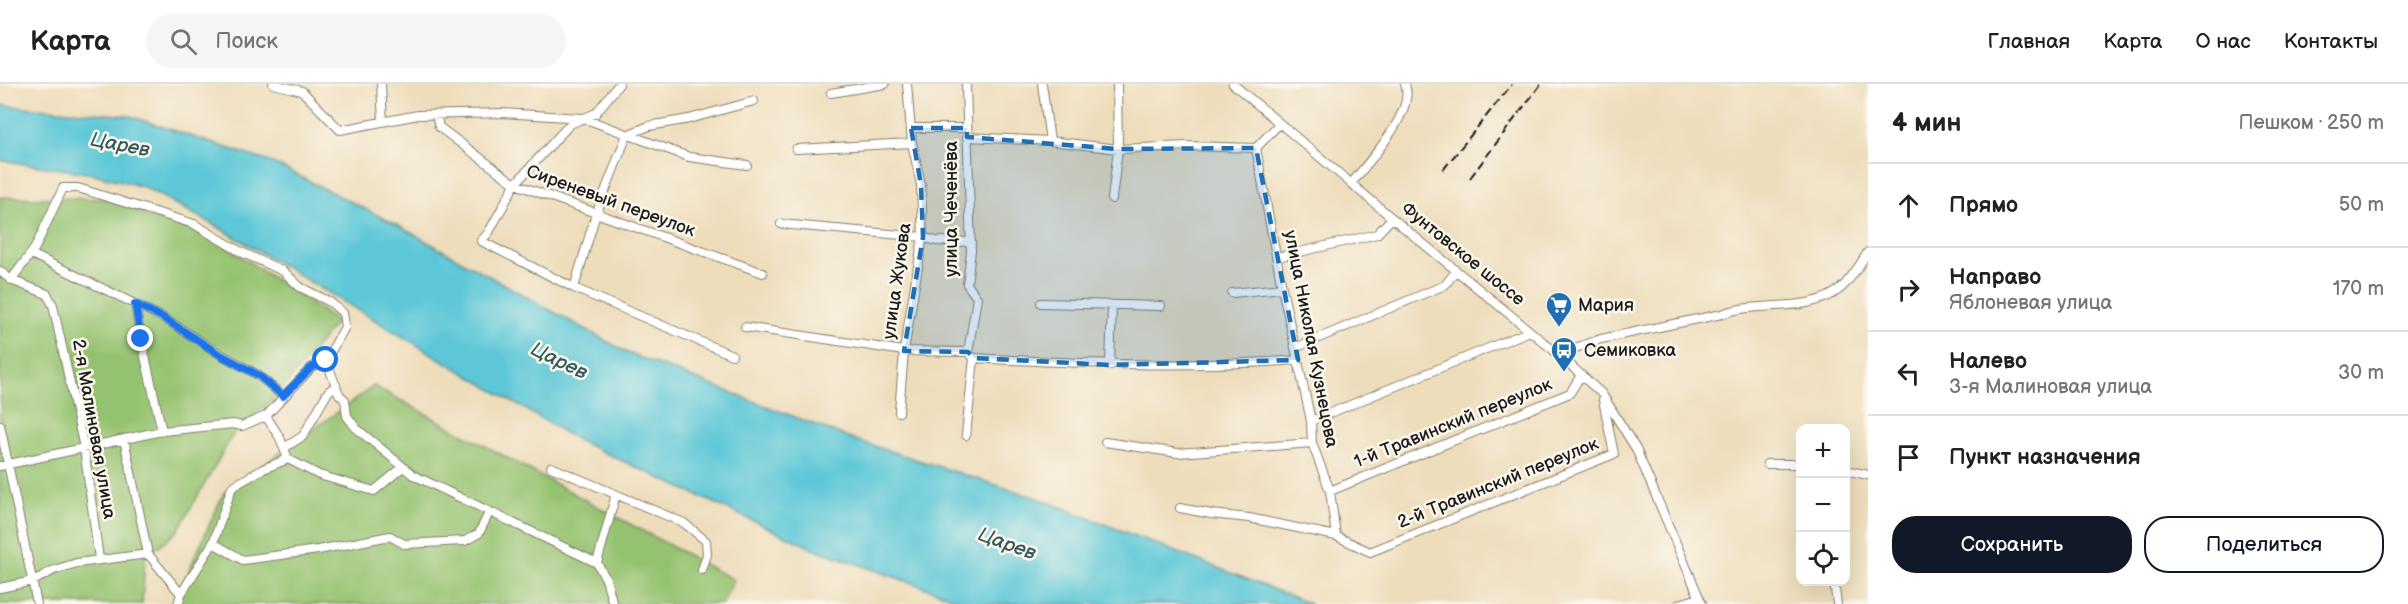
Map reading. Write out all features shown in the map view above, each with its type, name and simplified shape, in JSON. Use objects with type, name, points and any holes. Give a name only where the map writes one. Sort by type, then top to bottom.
[{"type":"street","points":[[273,84],[302,91],[340,130],[418,115],[502,113],[583,118],[689,157],[747,165]]},
{"type":"street","points":[[381,84],[382,122]]},
{"type":"street","points":[[619,84],[596,113],[570,124],[515,184],[489,232],[481,241],[574,288],[732,355]]},
{"type":"street","points":[[831,93],[885,84]]},
{"type":"street","name":"улица Жукова","points":[[899,412],[903,351],[923,237],[921,185],[912,143],[908,84]]},
{"type":"street","name":"улица Чеченёва","points":[[966,84],[971,242],[967,284],[976,298],[966,435]]},
{"type":"street","points":[[1042,84],[1050,141]]},
{"type":"street","points":[[1113,199],[1118,149],[1117,84]]},
{"type":"street","name":"Фунтовское шоссе","points":[[1233,84],[1558,354],[1602,394],[1636,449],[1701,601]]},
{"type":"street","points":[[1351,184],[1397,126],[1407,91],[1405,84]]},
{"type":"street","points":[[574,288],[596,214],[627,135],[649,126],[689,119],[753,101]]},
{"type":"street","name":"Сиреневый переулок","points":[[436,115],[439,128],[515,184],[764,273]]},
{"type":"street","points":[[911,128],[1118,149],[1187,146],[1256,148],[1279,124]]},
{"type":"street","points":[[796,149],[912,143]]},
{"type":"street","name":"улица Николая Кузнецова","points":[[1256,148],[1282,288],[1311,421],[1312,443],[1330,491],[1336,536]]},
{"type":"street","points":[[0,271],[11,280],[31,254],[63,188],[78,188],[194,224],[241,252],[283,272],[300,287],[330,302],[343,312],[345,327],[326,360],[311,368],[266,416],[242,426],[233,424],[162,431],[5,465]]},
{"type":"street","points":[[1278,257],[1377,234],[1392,218]]},
{"type":"street","points":[[781,224],[923,237],[936,241],[971,242]]},
{"type":"street","points":[[1558,354],[1601,339],[1722,314],[1737,308],[1819,300],[1842,288],[1868,252]]},
{"type":"street","points":[[31,254],[162,317],[219,354],[258,375],[283,396]]},
{"type":"street","points":[[1295,348],[1445,285],[1456,271]]},
{"type":"street","name":"2-я Малиновая улица","points":[[11,280],[47,294],[53,305],[84,448],[99,559]]},
{"type":"street","points":[[1232,293],[1282,288]]},
{"type":"street","points":[[1041,303],[1161,306]]},
{"type":"street","points":[[135,304],[162,431]]},
{"type":"street","points":[[1110,365],[1112,305]]},
{"type":"street","points":[[745,327],[903,351],[1110,365],[1238,364],[1298,360]]},
{"type":"street","points":[[1311,421],[1530,331]]},
{"type":"street","points":[[326,360],[339,394],[345,400],[347,416],[356,428],[413,475],[597,563],[606,579],[613,604]]},
{"type":"street","name":"1-й Травинский переулок","points":[[1330,491],[1570,393],[1581,375]]},
{"type":"street","points":[[284,448],[303,436],[328,392],[336,385]]},
{"type":"street","name":"2-й Травинский переулок","points":[[1336,536],[1370,552],[1614,454],[1602,394]]},
{"type":"street","points":[[266,416],[288,459],[319,475],[374,491],[403,467]]},
{"type":"street","points":[[0,425],[5,465],[37,604]]},
{"type":"street","points":[[124,439],[148,554],[181,594]]},
{"type":"street","points":[[1105,442],[1178,453],[1312,443]]},
{"type":"street","points":[[178,604],[181,594],[213,543],[232,487],[263,469],[288,459]]},
{"type":"street","points":[[1767,464],[1796,464]]},
{"type":"street","points":[[552,467],[684,523],[706,542],[707,555],[702,570]]},
{"type":"street","points":[[1850,471],[1868,475]]},
{"type":"street","points":[[597,563],[616,494]]},
{"type":"street","points":[[1180,508],[1249,518],[1336,536]]},
{"type":"street","points":[[213,543],[243,560],[307,552],[390,536],[404,544],[465,541],[479,533],[489,513]]},
{"type":"street","points":[[0,588],[33,581],[54,570],[99,559],[148,554]]},
{"type":"street","points":[[1835,586],[1837,604]]},
{"type":"street","points":[[1679,604],[1701,601]]},
{"type":"highlighted area","points":[[911,128],[967,128],[967,137],[1118,149],[1256,148],[1298,360],[1110,365],[974,358],[968,352],[904,351],[923,237],[921,185]]},
{"type":"green space","points":[[0,197],[105,199],[215,239],[337,321],[277,396],[235,431],[177,532],[145,557],[142,604],[0,604]]},
{"type":"green space","points":[[374,386],[734,580],[722,604],[174,604],[223,494]]},
{"type":"water","name":"Царев","points":[[0,105],[130,116],[273,163],[397,225],[628,353],[852,439],[1040,499],[1311,604],[972,604],[812,548],[577,440],[218,227],[144,187],[94,174],[0,160]]},
{"type":"railway","points":[[1443,170],[1512,84]]},
{"type":"railway","points":[[1470,178],[1541,84]]},
{"type":"place","name":"Мария","points":[[1559,328]]},
{"type":"place","name":"Семиковка","points":[[1564,373]]},
{"type":"route","points":[[141,339],[135,304],[162,317],[219,354],[258,375],[283,396],[311,368],[326,360]]}]
